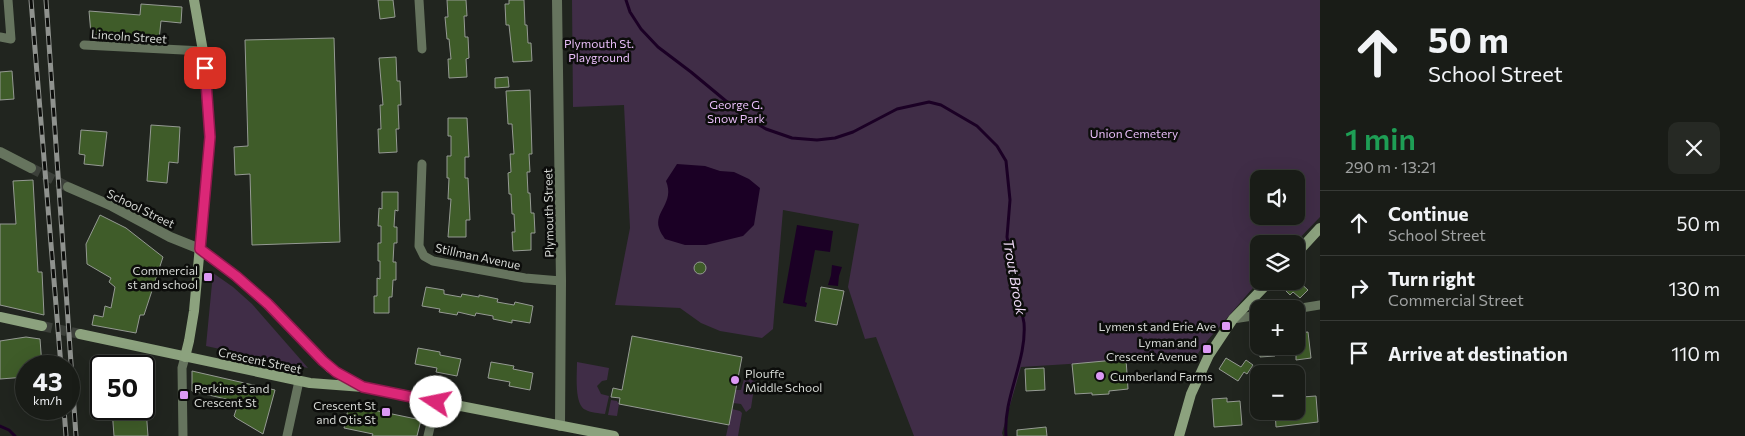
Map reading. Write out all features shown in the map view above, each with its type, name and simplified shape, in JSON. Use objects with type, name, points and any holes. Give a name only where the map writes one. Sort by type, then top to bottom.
[{"type":"main road","points":[[185,357],[192,324],[210,137],[203,51],[194,0]]},
{"type":"main road","points":[[1305,244],[1320,228]]},
{"type":"main road","name":"School Street","points":[[200,249],[236,276],[272,308],[330,368],[363,387]]},
{"type":"main road","points":[[1179,436],[1191,394],[1209,354],[1233,319],[1261,290]]},
{"type":"main road","points":[[0,317],[42,326]]},
{"type":"main road","name":"Crescent Street","points":[[80,334],[299,381],[336,386],[363,387],[614,436]]},
{"type":"street","points":[[0,37],[11,39],[8,0]]},
{"type":"street","points":[[419,0],[422,49]]},
{"type":"street","name":"Plymouth Street","points":[[557,0],[561,281],[560,426]]},
{"type":"street","name":"Lincoln Street","points":[[84,45],[203,51]]},
{"type":"street","points":[[0,152],[31,168]]},
{"type":"street","name":"Stillman Avenue","points":[[422,164],[419,246],[424,256],[433,261],[525,278],[561,281]]},
{"type":"street","name":"School Street","points":[[68,187],[112,206],[170,237],[200,249]]},
{"type":"street","points":[[1305,307],[1320,305]]},
{"type":"street","points":[[1233,319],[1250,316]]},
{"type":"street","points":[[183,436],[182,368],[185,357]]},
{"type":"street","points":[[287,436],[299,381]]},
{"type":"street","points":[[428,436],[436,402]]},
{"type":"green space","points":[[572,0],[1320,0],[1320,217],[1303,235],[1250,235],[1251,290],[1196,356],[1021,367],[1002,433],[1003,436],[914,436],[876,337],[865,339],[848,287],[859,224],[783,210],[773,329],[762,338],[720,331],[701,323],[680,308],[615,305],[630,228],[624,105],[573,107]]},
{"type":"green space","points":[[213,273],[252,304],[308,368],[206,346]]},
{"type":"green space","points":[[577,362],[609,368],[607,380],[602,381],[597,386],[601,394],[609,396],[605,414],[588,411],[582,407],[577,389]]},
{"type":"green space","points":[[746,378],[755,381],[751,408],[746,412],[741,404],[733,403],[735,390],[741,390]]},
{"type":"green space","points":[[611,400],[617,401],[619,404],[617,416],[608,415]]},
{"type":"green space","points":[[732,409],[742,413],[738,436],[726,436]]},
{"type":"shaded area","points":[[677,164],[705,166],[720,171],[734,172],[749,179],[760,188],[754,225],[743,236],[706,245],[685,245],[665,239],[659,229],[658,222],[668,195],[666,181]]},
{"type":"shaded area","points":[[797,225],[833,231],[830,252],[815,250],[805,302],[807,303],[806,307],[783,303]]},
{"type":"shaded area","points":[[832,265],[842,267],[838,286],[828,285]]},
{"type":"building","points":[[378,0],[393,0],[395,17],[380,19]]},
{"type":"building","points":[[447,0],[466,0],[467,16],[464,16],[465,37],[468,37],[469,58],[466,59],[467,77],[449,78],[448,59],[451,59],[445,17],[448,17]]},
{"type":"building","points":[[509,0],[524,0],[525,25],[527,25],[528,43],[531,43],[532,61],[513,62],[509,25],[506,25],[505,4],[509,4]]},
{"type":"building","points":[[141,4],[182,7],[181,23],[161,21],[159,40],[91,34],[89,11],[140,15]]},
{"type":"building","points":[[334,38],[340,242],[252,245],[250,174],[235,175],[234,147],[248,146],[245,40]]},
{"type":"building","points":[[396,57],[401,105],[398,105],[399,129],[396,129],[397,152],[379,153],[380,105],[383,105],[379,58]]},
{"type":"building","points":[[12,71],[14,99],[0,100],[0,72]]},
{"type":"building","points":[[508,77],[509,87],[495,88],[495,78]]},
{"type":"building","points":[[530,90],[532,154],[529,154],[530,172],[527,172],[528,193],[530,193],[531,213],[534,213],[535,233],[531,233],[531,250],[513,251],[512,232],[515,232],[514,214],[512,214],[511,194],[509,194],[508,173],[511,172],[510,154],[514,154],[512,124],[508,124],[506,91]]},
{"type":"building","points":[[448,118],[467,118],[469,157],[465,157],[465,178],[468,178],[470,220],[466,220],[466,237],[448,237],[451,199],[448,199],[447,156],[451,156],[451,136],[448,136]]},
{"type":"building","points":[[151,125],[180,127],[178,163],[169,162],[167,183],[147,181]]},
{"type":"building","points":[[81,130],[107,132],[103,166],[84,164],[85,155],[79,154]]},
{"type":"building","points":[[33,180],[38,272],[42,272],[44,315],[0,305],[0,224],[16,224],[13,181]]},
{"type":"building","points":[[382,192],[398,192],[398,211],[395,210],[394,227],[397,227],[397,243],[394,243],[393,262],[396,262],[396,280],[393,280],[392,297],[389,297],[389,313],[374,313],[374,296],[377,296],[377,278],[380,279],[378,243],[381,243],[381,226],[378,226],[379,208],[382,209]]},
{"type":"building","points":[[100,215],[126,228],[163,257],[144,315],[140,315],[136,333],[92,325],[94,315],[103,317],[105,306],[111,308],[115,287],[109,282],[111,278],[87,264],[86,244]]},
{"type":"building","points":[[700,262],[706,268],[700,274],[694,268]]},
{"type":"building","points":[[426,287],[444,290],[444,294],[461,297],[462,294],[479,297],[479,295],[498,299],[497,302],[514,305],[515,302],[533,306],[530,323],[512,320],[512,323],[493,319],[493,316],[476,313],[475,316],[458,312],[457,315],[439,312],[440,309],[422,306]]},
{"type":"building","points":[[821,287],[844,291],[837,325],[815,321]]},
{"type":"building","points":[[1305,287],[1308,290],[1300,298],[1293,292],[1290,295],[1285,290],[1305,290]]},
{"type":"building","points":[[1305,332],[1308,332],[1311,358],[1296,360],[1296,355],[1305,355]]},
{"type":"building","points":[[632,336],[742,357],[729,425],[619,404],[620,398],[611,397],[613,388],[622,390]]},
{"type":"building","points":[[26,337],[40,339],[41,355],[15,355],[15,378],[0,379],[0,341]]},
{"type":"building","points":[[418,348],[440,352],[440,355],[461,359],[457,376],[436,372],[437,368],[415,364]]},
{"type":"building","points":[[1260,355],[1275,355],[1275,356],[1260,357]]},
{"type":"building","points":[[1226,358],[1241,367],[1246,360],[1253,365],[1250,365],[1247,374],[1244,372],[1238,381],[1219,369]]},
{"type":"building","name":"Cumberland Farms","points":[[1126,359],[1128,389],[1109,391],[1109,394],[1075,394],[1072,364]]},
{"type":"building","points":[[491,362],[514,366],[513,369],[533,373],[530,390],[509,386],[510,382],[488,378]]},
{"type":"building","points":[[1044,368],[1045,390],[1026,391],[1025,369]]},
{"type":"building","points":[[192,371],[275,390],[263,434],[234,416],[237,407],[229,405],[230,400],[192,391]]},
{"type":"building","points":[[1316,396],[1318,422],[1276,427],[1276,420],[1305,420],[1305,397]]},
{"type":"building","points":[[1227,398],[1227,402],[1240,401],[1242,425],[1214,427],[1212,399]]},
{"type":"building","points":[[349,405],[421,420],[417,436],[372,436],[373,434],[344,428]]},
{"type":"building","points":[[113,420],[147,420],[148,436],[114,436]]},
{"type":"building","points":[[1046,427],[1047,436],[1017,436],[1017,430]]},
{"type":"waterway","name":"Trout Brook","points":[[626,0],[630,12],[641,29],[658,47],[744,116],[766,129],[792,138],[817,140],[835,138],[853,132],[897,109],[929,102],[941,105],[977,126],[997,146],[1006,161],[1010,200],[1007,237],[1024,323],[1022,351],[1008,407],[1006,436]]},
{"type":"waterway","points":[[0,426],[9,430],[15,436]]},
{"type":"tunnel","points":[[31,168],[68,187]]},
{"type":"tunnel","points":[[42,326],[80,334]]},
{"type":"railway","points":[[31,0],[60,355]]},
{"type":"railway","points":[[46,0],[76,436]]},
{"type":"railway","points":[[65,420],[66,436]]},
{"type":"place","name":"Commercial st and school","points":[[208,277]]},
{"type":"place","name":"Lymen st and Erie Ave","points":[[1226,326]]},
{"type":"place","name":"Lyman and Crescent Avenue","points":[[1207,349]]},
{"type":"place","name":"Cumberland Farms","points":[[1100,376]]},
{"type":"place","name":"Plouffe Middle School","points":[[735,380]]},
{"type":"place","name":"Perkins st and Crescent St","points":[[184,395]]},
{"type":"place","name":"Crescent St and Otis St","points":[[386,412]]},
{"type":"route","points":[[205,68],[210,137],[200,249],[236,276],[268,304],[336,372],[363,387],[436,402]]},
{"type":"park label","name":"Plymouth St. Playground","points":[[599,50]]},
{"type":"park label","name":"George G. Snow Park","points":[[736,111]]},
{"type":"park label","name":"Union Cemetery","points":[[1134,133]]}]
